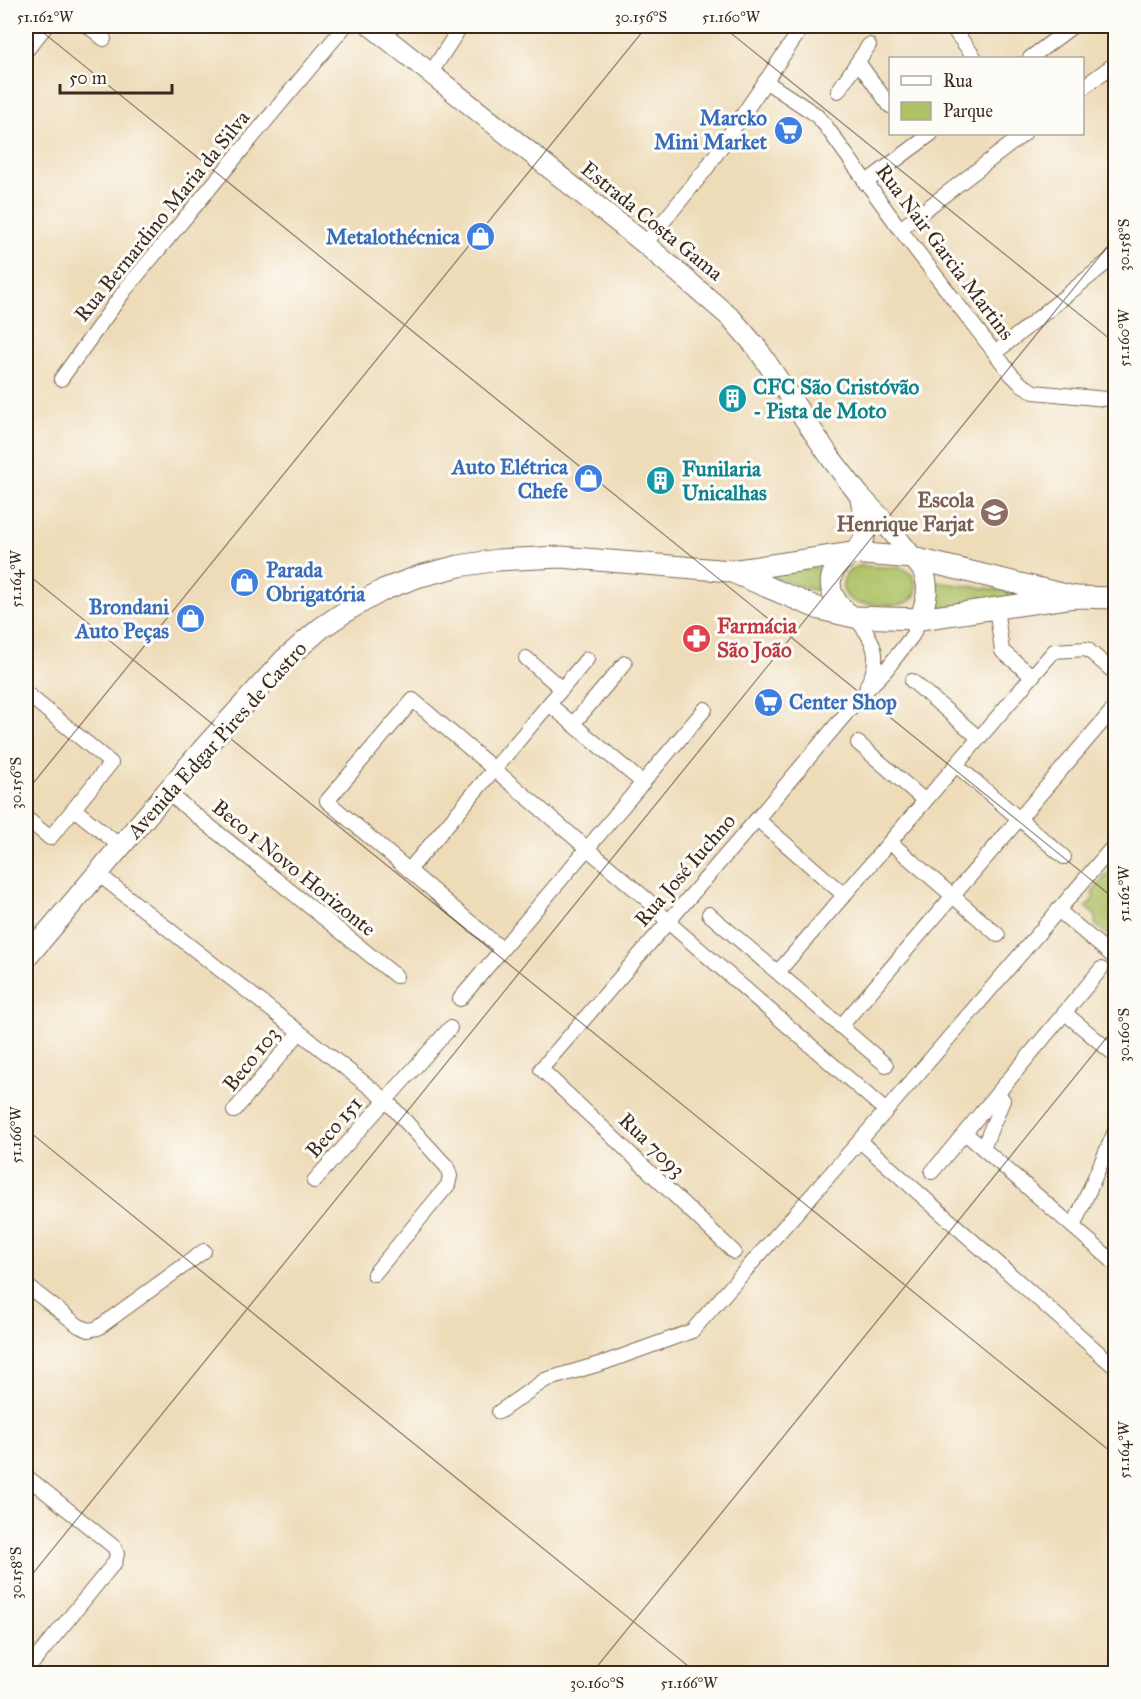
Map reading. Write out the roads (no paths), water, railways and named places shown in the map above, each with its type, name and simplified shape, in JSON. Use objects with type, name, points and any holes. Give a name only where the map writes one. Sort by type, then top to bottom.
[{"type":"main road","name":"Estrada Costa Gama","points":[[370,26],[645,243],[732,319],[757,348],[830,457],[913,558]]},
{"type":"main road","name":"Estrada Costa Gama","points":[[853,553],[859,548],[866,527],[860,496]]},
{"type":"main road","name":"Avenida Edgar Pires de Castro","points":[[30,944],[97,873],[204,748],[284,660],[321,628],[351,608],[385,589],[420,576],[459,566],[498,560],[561,558],[731,572],[853,553],[913,558],[1074,597]]},
{"type":"main road","points":[[853,553],[837,566],[831,585],[838,605],[854,617]]},
{"type":"main road","points":[[913,558],[926,577],[928,587],[920,619]]},
{"type":"main road","name":"Avenida Edgar Pires de Castro","points":[[731,572],[820,609],[854,617],[920,619],[1074,597],[1116,598]]},
{"type":"street","points":[[26,51],[46,26]]},
{"type":"street","points":[[88,26],[104,39]]},
{"type":"street","name":"Rua Bernardino Maria da Silva","points":[[61,379],[125,290],[345,26]]},
{"type":"street","points":[[430,74],[461,26]]},
{"type":"street","points":[[645,243],[706,168],[803,26]]},
{"type":"street","points":[[951,26],[974,57]]},
{"type":"street","points":[[1031,57],[1073,26]]},
{"type":"street","points":[[838,91],[869,45]]},
{"type":"street","points":[[858,62],[889,103]]},
{"type":"street","points":[[1084,87],[1116,63]]},
{"type":"street","name":"Rua Nair Garcia Martins","points":[[765,81],[815,114],[825,125],[865,183],[1021,384],[1034,392],[1116,400]]},
{"type":"street","points":[[900,229],[1023,135]]},
{"type":"street","points":[[865,183],[915,138]]},
{"type":"street","points":[[995,353],[1116,255]]},
{"type":"street","points":[[996,607],[1002,651],[1032,676]]},
{"type":"street","name":"Rua José Iuchno","points":[[854,617],[867,631],[873,646],[875,662],[872,677],[860,697]]},
{"type":"street","name":"Rua José Iuchno","points":[[541,1069],[860,697],[885,671],[912,636],[920,619]]},
{"type":"street","points":[[778,972],[1054,651],[1087,649],[1116,674]]},
{"type":"street","points":[[526,658],[562,689]]},
{"type":"street","points":[[408,870],[587,659]]},
{"type":"street","points":[[573,724],[625,663]]},
{"type":"street","points":[[912,681],[979,738]]},
{"type":"street","points":[[26,693],[111,763],[50,838],[26,818]]},
{"type":"street","points":[[502,949],[327,801],[413,700],[651,903],[668,922],[886,1111]]},
{"type":"street","points":[[549,704],[643,783]]},
{"type":"street","points":[[841,1026],[1116,706]]},
{"type":"street","points":[[460,999],[705,709]]},
{"type":"street","points":[[858,743],[925,801]]},
{"type":"street","points":[[956,765],[1064,857]]},
{"type":"street","name":"Beco 1 Novo Horizonte","points":[[167,792],[396,976]]},
{"type":"street","points":[[74,809],[120,846]]},
{"type":"street","points":[[757,819],[844,895]]},
{"type":"street","points":[[890,842],[998,934]]},
{"type":"street","points":[[499,1412],[545,1380],[606,1362],[692,1331],[860,1141],[1116,843]]},
{"type":"street","points":[[97,873],[386,1100],[447,1167],[450,1176],[448,1185],[374,1274]]},
{"type":"street","points":[[1058,910],[1116,959]]},
{"type":"street","points":[[709,914],[886,1065]]},
{"type":"street","points":[[932,1172],[1101,969]]},
{"type":"street","points":[[1065,1013],[1116,1056]]},
{"type":"street","name":"Beco 151","points":[[314,1181],[450,1028]]},
{"type":"street","name":"Beco 103","points":[[234,1112],[299,1032]]},
{"type":"street","name":"Rua 7093","points":[[541,1069],[734,1252]]},
{"type":"street","points":[[982,1147],[1003,1100],[997,1094]]},
{"type":"street","points":[[1073,1227],[1116,1129]]},
{"type":"street","points":[[965,1132],[1116,1264]]},
{"type":"street","points":[[860,1141],[1116,1368]]},
{"type":"street","points":[[26,1285],[79,1326],[89,1330],[98,1328],[204,1251]]},
{"type":"street","points":[[26,1476],[114,1547],[117,1554],[115,1562],[27,1666]]},
{"type":"place","name":"Marcko Mini Market","points":[[788,130]]},
{"type":"place","name":"Metalothécnica","points":[[481,237]]},
{"type":"place","name":"CFC São Cristóvão - Pista de Moto","points":[[732,399]]},
{"type":"place","name":"Auto Elétrica Chefe","points":[[589,479]]},
{"type":"place","name":"Funilaria Unicalhas","points":[[661,481]]},
{"type":"place","name":"Escola Henrique Farjat","points":[[995,512]]},
{"type":"place","name":"Parada Obrigatória","points":[[245,582]]},
{"type":"place","name":"Brondani Auto Peças","points":[[190,619]]},
{"type":"place","name":"Farmácia São João","points":[[696,638]]},
{"type":"place","name":"Center Shop","points":[[768,702]]}]
